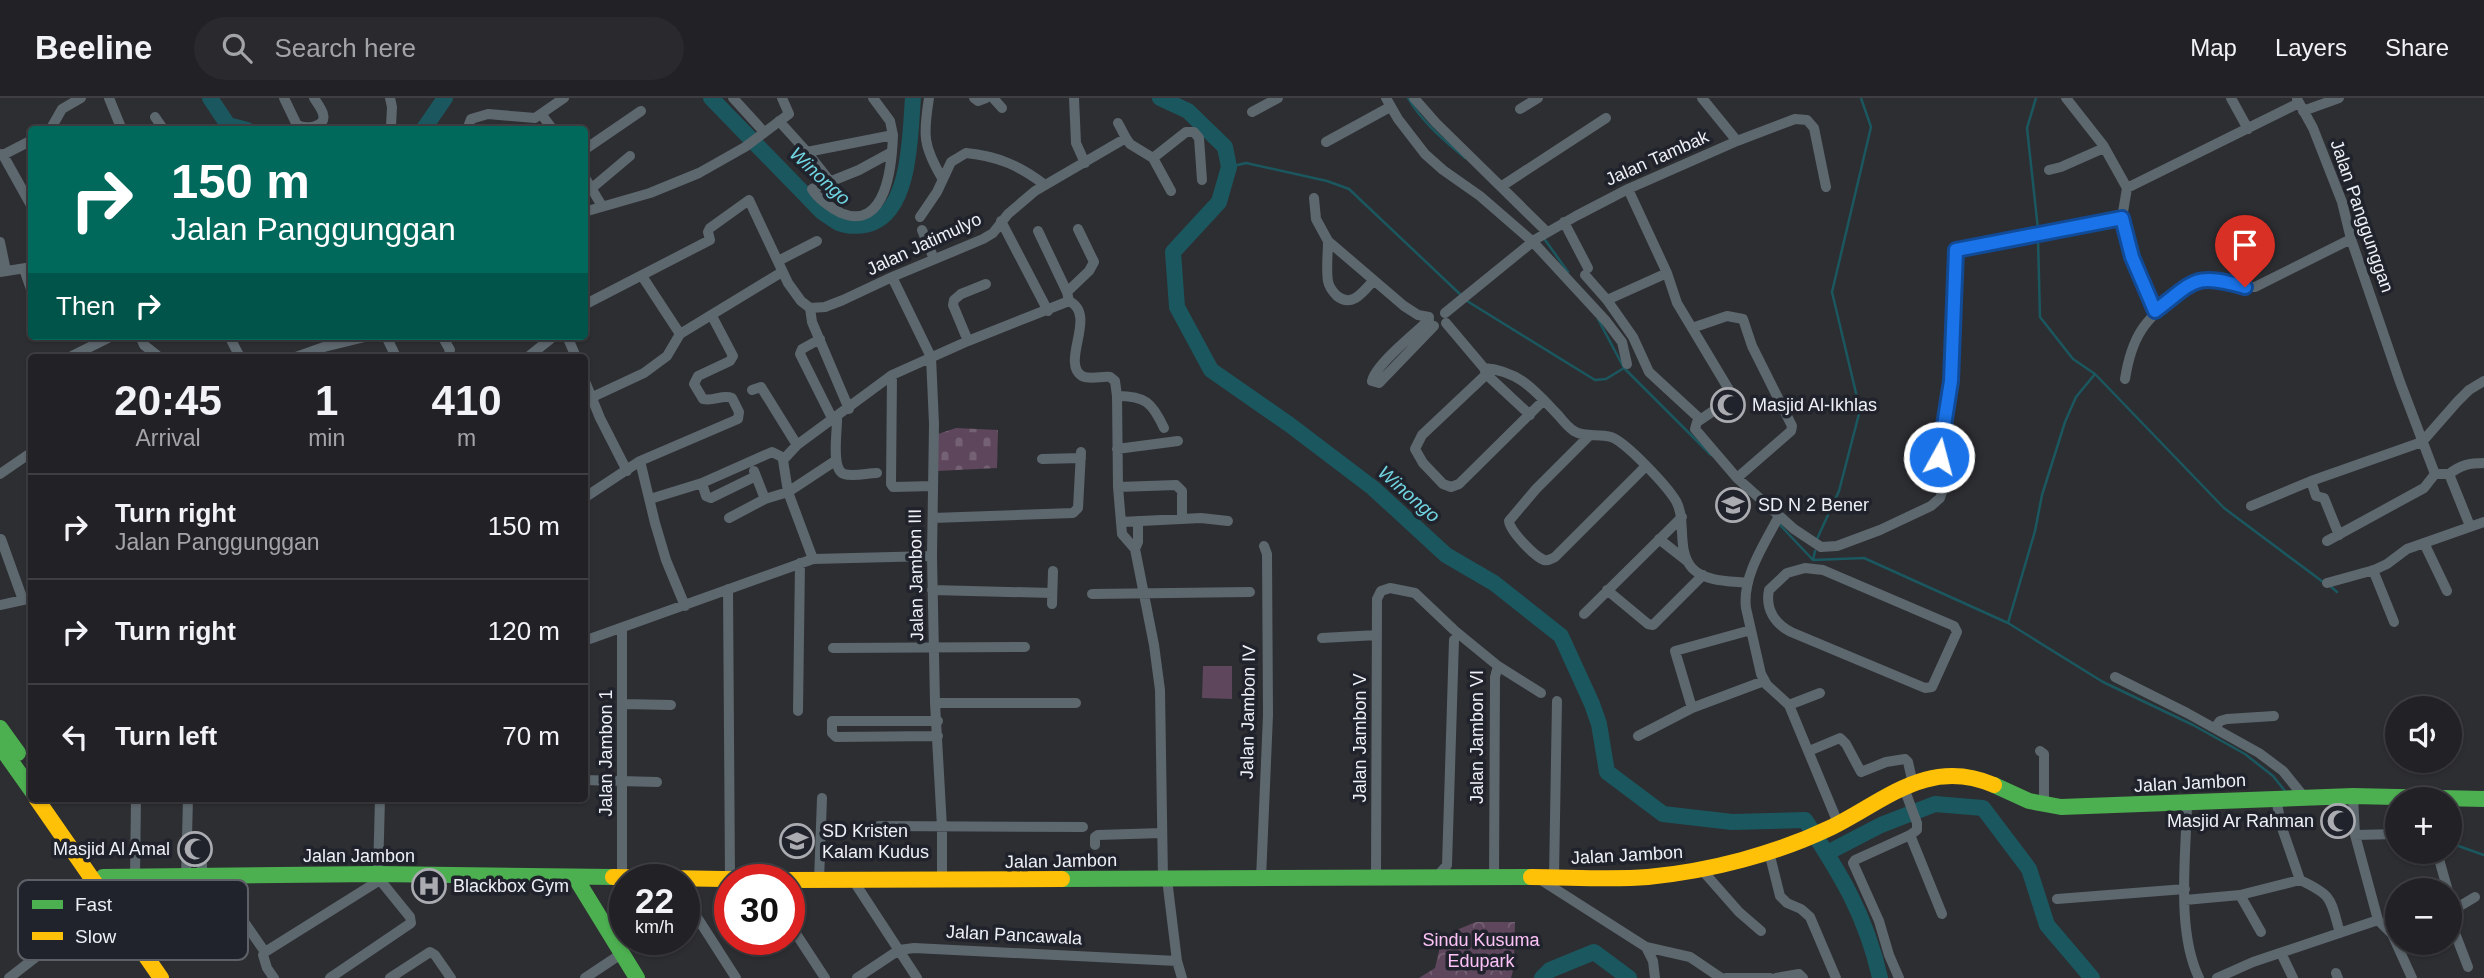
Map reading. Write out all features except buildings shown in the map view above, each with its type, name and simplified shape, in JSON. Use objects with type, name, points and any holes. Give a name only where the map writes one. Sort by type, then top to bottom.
[{"type":"main road","points":[[0,728],[28,766]]},
{"type":"main road","points":[[0,746],[28,785]]},
{"type":"main road","name":"Jalan Jambon","points":[[805,881],[1646,877],[1702,870],[1776,850],[1944,775],[1972,776],[2030,801],[2061,807],[2353,796],[2484,799]]},
{"type":"main road","points":[[39,802],[93,880]]},
{"type":"main road","points":[[52,802],[105,880]]},
{"type":"main road","name":"Jalan Jambon","points":[[103,877],[197,871],[379,877],[609,878]]},
{"type":"main road","points":[[575,877],[609,934]]},
{"type":"main road","points":[[622,955],[637,978]]},
{"type":"main road","points":[[149,960],[161,978]]},
{"type":"main road","points":[[159,960],[171,978]]},
{"type":"street","points":[[52,126],[60,104],[81,98]]},
{"type":"street","points":[[108,98],[120,126]]},
{"type":"street","points":[[284,98],[299,126]]},
{"type":"street","points":[[314,98],[324,115],[323,120],[316,126]]},
{"type":"street","points":[[390,98],[391,126]]},
{"type":"street","points":[[468,126],[471,119],[481,115],[528,119],[542,115],[550,102],[564,98]]},
{"type":"street","points":[[733,98],[763,133]]},
{"type":"street","points":[[588,211],[675,183],[745,147],[789,114],[782,98]]},
{"type":"street","points":[[873,98],[890,121],[893,135],[892,167],[881,199],[867,212],[846,215],[835,210],[812,191],[813,187],[859,170],[892,152]]},
{"type":"street","points":[[929,98],[925,121],[927,152],[942,178]]},
{"type":"street","points":[[974,98],[978,101],[986,98]]},
{"type":"street","points":[[993,98],[1002,108]]},
{"type":"street","points":[[1074,98],[1076,143],[1085,163]]},
{"type":"street","points":[[1414,98],[1442,129],[1502,186],[1622,342],[1627,364]]},
{"type":"street","points":[[1520,109],[1538,98]]},
{"type":"street","name":"Jalan Tambak","points":[[1446,318],[1540,237],[1564,222],[1737,141],[1702,98]]},
{"type":"street","points":[[2231,98],[2248,129]]},
{"type":"street","points":[[2127,188],[2299,104],[2339,98]]},
{"type":"street","points":[[1252,112],[1274,99]]},
{"type":"street","points":[[2074,101],[2127,188],[2122,218],[2132,257],[2155,311]]},
{"type":"street","points":[[1326,142],[1388,102],[1415,142],[1433,162],[1540,237]]},
{"type":"street","name":"Jalan Panggunggan","points":[[2299,104],[2313,128],[2342,202],[2351,239],[2435,474]]},
{"type":"street","points":[[588,147],[641,111]]},
{"type":"street","points":[[542,115],[550,126]]},
{"type":"street","points":[[155,117],[161,126]]},
{"type":"street","points":[[1502,186],[1606,118]]},
{"type":"street","points":[[1737,141],[1795,119],[1807,120],[1814,128],[1826,187]]},
{"type":"street","points":[[779,121],[829,180]]},
{"type":"street","points":[[1118,123],[1130,144],[1153,158],[1171,191]]},
{"type":"street","points":[[1153,158],[1186,132],[1194,132],[1199,138],[1202,180]]},
{"type":"street","points":[[807,152],[893,135]]},
{"type":"street","name":"Jalan Jatimulyo","points":[[810,309],[843,300],[983,239],[993,233],[1018,205],[1126,138]]},
{"type":"street","points":[[28,142],[1,155],[28,200]]},
{"type":"street","points":[[2049,170],[2105,148]]},
{"type":"street","points":[[920,217],[937,192],[951,162],[966,153],[1016,165],[1045,186]]},
{"type":"street","points":[[592,188],[630,156]]},
{"type":"street","points":[[588,182],[602,206]]},
{"type":"street","points":[[1628,190],[1667,272],[1677,303],[1732,395],[1728,401],[1694,425],[1696,431],[1777,520],[1814,544],[1830,548],[1880,530],[1936,502],[1942,485],[1940,441],[1951,381],[1956,250],[2122,218]]},
{"type":"street","points":[[1314,198],[1316,219],[1328,242],[1418,316],[1440,327],[1446,318]]},
{"type":"street","points":[[588,303],[710,240],[710,228],[749,200],[795,294],[810,309],[810,318],[849,408]]},
{"type":"street","points":[[1001,222],[1048,310]]},
{"type":"street","points":[[1564,222],[1586,272],[1633,338],[1649,372],[1700,419]]},
{"type":"street","points":[[813,559],[789,492],[783,462],[785,458],[797,445],[849,408],[875,384],[968,341],[1048,310],[1068,296],[1094,262],[1078,229]]},
{"type":"street","points":[[922,230],[934,259]]},
{"type":"street","points":[[1038,231],[1068,296],[1081,313],[1076,369],[1088,378],[1110,377],[1115,381],[1121,522],[1124,538],[1135,549],[1145,593],[1160,691],[1165,879],[1182,978]]},
{"type":"street","points":[[2125,379],[2135,342],[2155,311],[2194,280],[2217,279],[2255,287],[2351,239]]},
{"type":"street","points":[[627,471],[588,399],[644,373],[661,362],[680,334],[712,316],[817,241]]},
{"type":"street","points":[[0,242],[3,272],[28,268]]},
{"type":"street","points":[[1328,242],[1328,281],[1339,298],[1349,301],[1355,299],[1373,281]]},
{"type":"street","points":[[1608,300],[1667,272]]},
{"type":"street","points":[[642,276],[680,334]]},
{"type":"street","name":"Jalan Jambon III","points":[[892,277],[931,357],[934,424],[932,590],[942,881]]},
{"type":"street","points":[[968,341],[953,302],[961,294],[986,284]]},
{"type":"street","points":[[1383,372],[1431,321],[1436,310],[1446,318],[1487,370],[1530,415]]},
{"type":"street","points":[[588,495],[640,461],[735,421],[739,416],[732,398],[726,396],[703,399],[694,384],[701,373],[730,361],[733,356],[712,316]]},
{"type":"street","points":[[1692,328],[1723,316],[1743,319],[1752,346],[1792,426],[1791,431],[1737,478]]},
{"type":"street","points":[[820,338],[802,349],[800,354],[835,418],[835,461],[839,471],[846,475],[877,473]]},
{"type":"street","points":[[76,354],[104,340]]},
{"type":"street","points":[[142,340],[147,349],[154,354]]},
{"type":"street","points":[[326,352],[358,340]]},
{"type":"street","points":[[532,354],[549,340]]},
{"type":"street","points":[[1487,370],[1515,374],[1575,432],[1616,439],[1646,466],[1672,495],[1682,517],[1687,561]]},
{"type":"street","points":[[1487,370],[1422,435],[1416,445],[1416,453],[1443,484],[1451,487],[1459,484],[1544,400]]},
{"type":"street","points":[[892,375],[891,484],[893,487],[933,486]]},
{"type":"street","points":[[2251,506],[2311,481],[2422,442],[2469,390],[2484,381]]},
{"type":"street","points":[[752,390],[761,387],[797,445]]},
{"type":"street","points":[[1116,396],[1135,396],[1146,400],[1164,428]]},
{"type":"street","points":[[1590,435],[1536,489],[1509,521],[1513,533],[1543,559],[1553,559],[1646,466]]},
{"type":"street","points":[[1117,449],[1178,441]]},
{"type":"street","points":[[649,499],[702,483],[772,452],[785,458]]},
{"type":"street","points":[[0,474],[28,455]]},
{"type":"street","points":[[933,518],[1071,514],[1078,509],[1081,455],[1042,459]]},
{"type":"street","points":[[640,461],[666,560],[685,606]]},
{"type":"street","points":[[729,518],[765,499],[789,492],[835,461]]},
{"type":"street","points":[[750,462],[765,499]]},
{"type":"street","points":[[2327,541],[2424,488],[2435,474],[2449,474],[2469,463],[2484,464]]},
{"type":"street","points":[[2449,474],[2470,526]]},
{"type":"street","points":[[702,483],[706,496],[710,498],[756,476]]},
{"type":"street","points":[[2311,481],[2316,496],[2324,498],[2340,535]]},
{"type":"street","points":[[1118,487],[1177,485],[1182,491],[1182,519]]},
{"type":"street","points":[[1584,614],[1682,517]]},
{"type":"street","points":[[1121,522],[1228,520]]},
{"type":"street","points":[[1777,520],[1753,566],[1744,598],[1745,608],[1764,681],[1789,705],[1809,751],[1835,825]]},
{"type":"street","points":[[1135,549],[1138,542],[1138,521]]},
{"type":"street","points":[[2327,583],[2373,570],[2387,564],[2407,549],[2484,522]]},
{"type":"street","points":[[0,605],[27,599],[1,539]]},
{"type":"street","points":[[1659,539],[1703,575],[1769,590]]},
{"type":"street","points":[[2424,543],[2446,591]]},
{"type":"street","name":"Jalan Jambon IV","points":[[1261,879],[1268,715],[1264,546]]},
{"type":"street","points":[[588,640],[813,559],[932,556]]},
{"type":"street","points":[[798,711],[800,563]]},
{"type":"street","points":[[1805,568],[1824,570],[1954,626],[1957,632],[1934,685],[1930,688],[1791,632],[1780,625],[1768,607],[1769,590],[1787,573],[1805,568]]},
{"type":"street","points":[[2373,570],[2394,622]]},
{"type":"street","points":[[932,590],[1052,598],[1053,571]]},
{"type":"street","points":[[1607,590],[1648,624],[1653,625],[1703,575]]},
{"type":"street","name":"Jalan Jambon VI","points":[[1377,599],[1381,592],[1390,588],[1415,593],[1498,666],[1494,677],[1494,878]]},
{"type":"street","points":[[728,589],[730,864]]},
{"type":"street","points":[[1092,594],[1250,592]]},
{"type":"street","name":"Jalan Jambon V","points":[[1376,877],[1377,599]]},
{"type":"street","points":[[1745,608],[1768,607]]},
{"type":"street","name":"Jalan Jambon 1","points":[[622,628],[622,864]]},
{"type":"street","points":[[1692,708],[1675,651],[1751,630]]},
{"type":"street","points":[[1322,638],[1377,635]]},
{"type":"street","points":[[1435,879],[1447,865],[1454,640]]},
{"type":"street","points":[[833,649],[1025,648]]},
{"type":"street","points":[[1498,666],[1541,693]]},
{"type":"street","points":[[2115,677],[2259,753],[2283,771],[2304,797]]},
{"type":"street","points":[[1638,736],[1692,708],[1764,681]]},
{"type":"street","points":[[1789,705],[1820,693]]},
{"type":"street","points":[[1556,701],[1546,878],[1646,947],[1690,957],[1724,978],[1770,978]]},
{"type":"street","points":[[935,703],[1076,703]]},
{"type":"street","points":[[624,704],[671,705]]},
{"type":"street","points":[[2215,728],[2220,721],[2227,719],[2274,716]]},
{"type":"street","points":[[938,721],[832,721],[832,733],[836,737],[938,736]]},
{"type":"street","points":[[1809,751],[1840,738],[1861,772],[1886,762],[1905,759],[1908,761],[1909,792],[1917,830],[1853,863],[1879,920],[1899,978]]},
{"type":"street","points":[[2040,751],[2044,754],[2043,804]]},
{"type":"street","points":[[588,780],[657,782]]},
{"type":"street","points":[[2353,796],[2355,835],[2378,920],[2385,925]]},
{"type":"street","points":[[819,881],[822,798]]},
{"type":"street","points":[[2276,798],[2281,825],[2300,880]]},
{"type":"street","points":[[135,876],[136,802]]},
{"type":"street","points":[[188,802],[197,871]]},
{"type":"street","points":[[330,978],[411,923],[410,917],[379,877],[380,802]]},
{"type":"street","points":[[2187,804],[2185,895],[2188,948],[2199,978]]},
{"type":"street","points":[[879,826],[1083,827]]},
{"type":"street","points":[[1095,845],[1095,837],[1098,835],[1163,834]]},
{"type":"street","points":[[2355,835],[2385,834]]},
{"type":"street","points":[[1910,835],[1942,914]]},
{"type":"street","points":[[1776,850],[1780,896],[1810,917],[1836,978]]},
{"type":"street","points":[[1702,870],[1761,931]]},
{"type":"street","points":[[274,978],[267,968],[263,955],[265,952],[379,877]]},
{"type":"street","points":[[853,880],[917,978]]},
{"type":"street","points":[[2057,899],[2240,895],[2300,880],[2321,890],[2327,896],[2340,933]]},
{"type":"street","points":[[2240,895],[2261,932]]},
{"type":"street","points":[[2462,907],[2476,897]]},
{"type":"street","points":[[2217,978],[2378,920]]},
{"type":"street","points":[[700,922],[736,978]]},
{"type":"street","points":[[248,928],[265,952]]},
{"type":"street","points":[[805,947],[825,978]]},
{"type":"street","points":[[1646,947],[1653,961],[1655,978]]},
{"type":"street","name":"Jalan Pancawala","points":[[899,950],[933,948],[1177,961]]},
{"type":"street","points":[[2462,948],[2468,967]]},
{"type":"street","points":[[857,978],[899,950]]},
{"type":"street","points":[[390,978],[430,952],[451,978]]},
{"type":"street","points":[[2281,953],[2293,978]]},
{"type":"street","points":[[586,978],[620,955]]},
{"type":"street","points":[[2403,955],[2412,978]]},
{"type":"street","points":[[9,978],[32,960]]},
{"type":"street","points":[[1776,978],[1799,974],[1803,978]]},
{"type":"green space","points":[[956,428],[998,430],[997,468],[937,471],[938,434]]},
{"type":"green space","points":[[1203,666],[1232,666],[1232,699],[1202,698]]},
{"type":"green space","name":"Sindu Kusuma Edupark","points":[[1476,922],[1515,922],[1514,967],[1511,978],[1419,978],[1435,968],[1441,942],[1459,929]]},
{"type":"waterway","name":"Winongo","points":[[210,98],[228,125],[232,126]]},
{"type":"waterway","name":"Winongo","points":[[426,126],[445,98]]},
{"type":"waterway","name":"Winongo","points":[[711,98],[821,211],[839,223],[856,226],[872,223],[885,215],[894,202],[906,168],[913,98]]},
{"type":"waterway","name":"Winongo","points":[[1160,98],[1188,111],[1225,147],[1229,167],[1219,202],[1173,252],[1177,307],[1211,370],[1373,488],[1446,555],[1494,583],[1561,636],[1599,724],[1607,772],[1663,814],[1732,822],[1805,820],[1850,895],[1867,934],[1880,978]]},
{"type":"waterway","points":[[1408,98],[1426,123],[1465,158]]},
{"type":"waterway","points":[[1817,539],[1839,491],[1860,410],[1832,292],[1871,127],[1861,98]]},
{"type":"waterway","points":[[2036,98],[2027,128],[2038,229]]},
{"type":"waterway","points":[[1229,167],[1246,163],[1327,181],[1349,189],[1462,296]]},
{"type":"waterway","points":[[1543,237],[1568,272]]},
{"type":"waterway","points":[[2038,239],[2040,317],[2073,359],[2095,374]]},
{"type":"waterway","points":[[1467,301],[1595,380],[1606,379],[1624,368]]},
{"type":"waterway","points":[[1598,319],[1624,368],[1711,455]]},
{"type":"waterway","points":[[2008,623],[2035,531],[2042,495],[2065,422],[2076,397],[2095,374],[2224,508],[2323,582]]},
{"type":"waterway","points":[[1780,525],[1813,560]]},
{"type":"waterway","points":[[1813,560],[1815,551]]},
{"type":"waterway","points":[[1813,560],[1864,558],[2008,623],[2103,682],[2193,725],[2245,754],[2273,776],[2285,791]]},
{"type":"waterway","points":[[2329,585],[2337,592]]},
{"type":"waterway","points":[[1827,853],[1881,825],[1935,804],[1983,808],[2029,869],[2047,925],[2092,978]]},
{"type":"waterway","points":[[2462,847],[2484,855]]},
{"type":"waterway","points":[[1542,978],[1550,970],[1594,952],[1629,978]]},
{"type":"traffic: fast","points":[[0,728],[18,753]]},
{"type":"traffic: fast","points":[[0,746],[28,785]]},
{"type":"traffic: fast","points":[[1994,785],[2029,801],[2061,807],[2353,796],[2484,799]]},
{"type":"traffic: fast","points":[[103,877],[378,874],[609,877]]},
{"type":"traffic: fast","points":[[575,877],[637,978]]},
{"type":"traffic: fast","points":[[1062,879],[1531,877]]},
{"type":"traffic: slow","points":[[1531,877],[1634,878],[1695,870],[1742,860],[1811,837],[1890,794],[1928,779],[1949,776],[1971,778],[1994,785]]},
{"type":"traffic: slow","points":[[39,802],[93,880]]},
{"type":"traffic: slow","points":[[700,879],[714,879]]},
{"type":"traffic: slow","points":[[805,880],[1062,879]]},
{"type":"traffic: slow","points":[[148,960],[161,978]]},
{"type":"place","name":"Masjid Al-Ikhlas","points":[[1728,405]]},
{"type":"place","name":"SD N 2 Bener","points":[[1733,505]]},
{"type":"place","name":"Masjid Ar Rahman","points":[[2338,821]]},
{"type":"place","name":"SD Kristen Kalam Kudus","points":[[797,841]]},
{"type":"place","name":"Masjid Al Amal","points":[[195,849]]},
{"type":"place","name":"Blackbox Gym","points":[[429,886]]},
{"type":"route","points":[[1939,457],[1951,381],[1956,250],[2122,218],[2132,257],[2155,311],[2194,280],[2217,279],[2245,287]]}]
